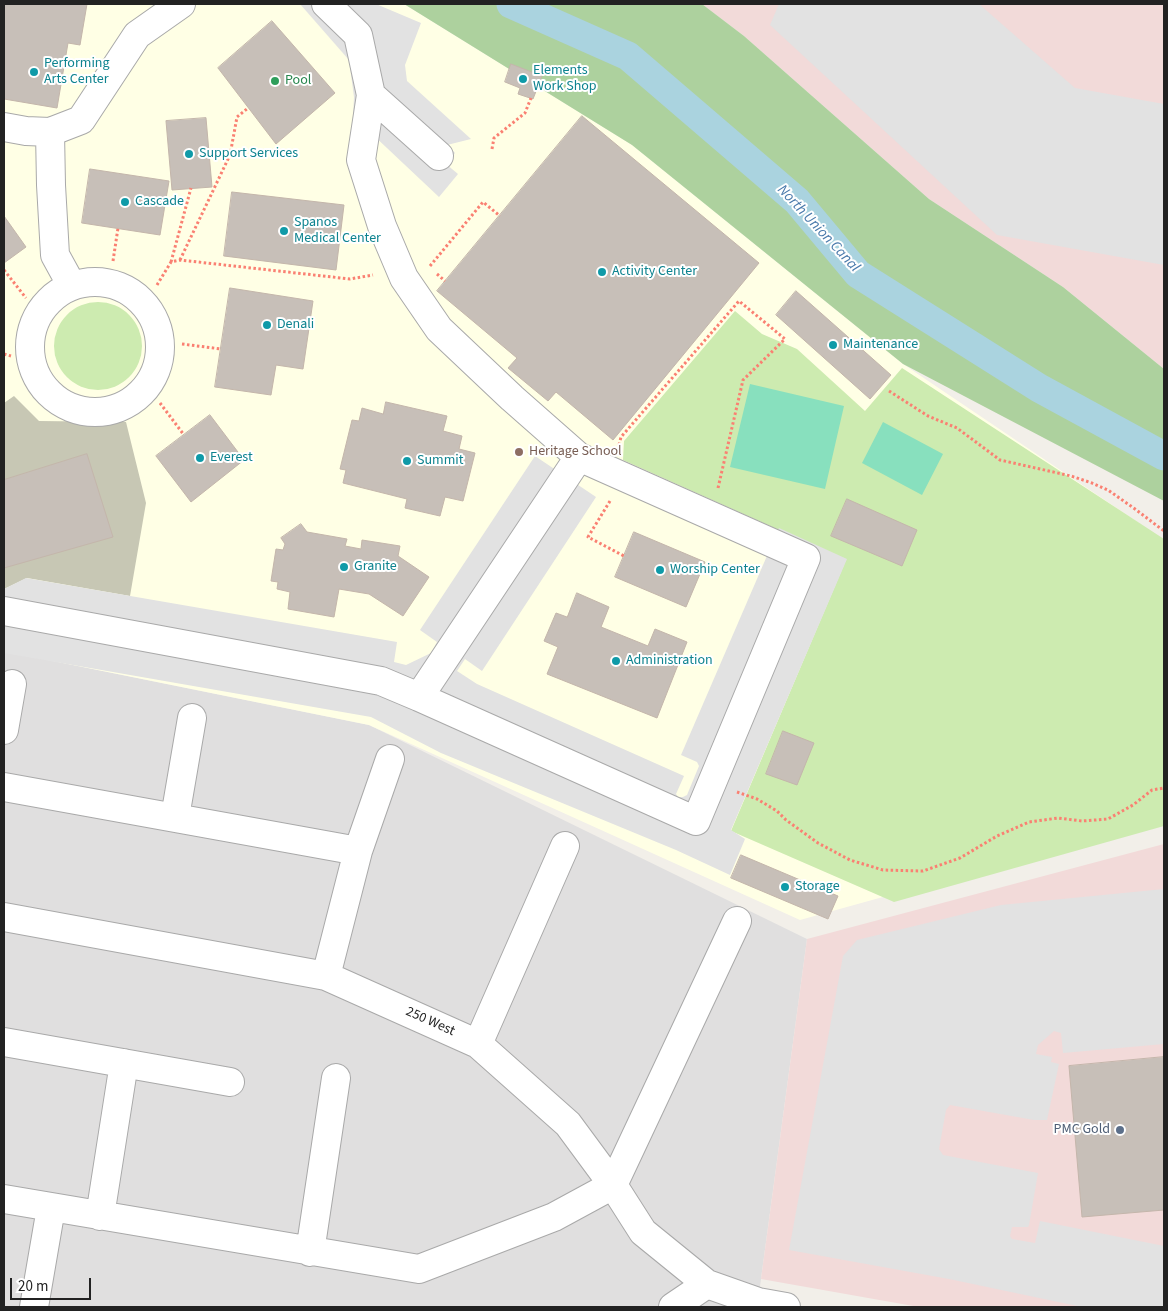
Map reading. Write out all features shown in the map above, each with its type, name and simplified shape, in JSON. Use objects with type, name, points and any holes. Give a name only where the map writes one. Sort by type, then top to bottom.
[{"type":"street","points":[[4,127],[26,132],[50,132],[81,120],[136,35],[181,4]]},
{"type":"street","points":[[4,611],[381,681],[696,821],[806,558],[579,457],[439,330],[401,272],[382,226],[361,160],[371,95],[358,35],[326,4]]},
{"type":"street","points":[[371,95],[440,156]]},
{"type":"street","points":[[50,132],[50,185],[56,255],[72,286]]},
{"type":"street","points":[[91,282],[109,283],[127,289],[142,300],[153,315],[159,333],[161,351],[157,370],[148,386],[135,399],[118,408],[100,412],[82,411],[64,405],[50,394],[38,378],[32,361],[30,343],[34,324],[43,308],[56,295],[72,286],[91,282]]},
{"type":"street","points":[[419,697],[579,457]]},
{"type":"street","points":[[4,730],[12,684]]},
{"type":"street","points":[[175,817],[192,718]]},
{"type":"street","points":[[326,976],[358,852],[390,759]]},
{"type":"street","points":[[4,787],[358,852]]},
{"type":"street","points":[[478,1044],[565,846]]},
{"type":"street","name":"250 West","points":[[4,917],[326,976],[478,1044],[568,1124],[613,1185],[643,1232],[707,1284],[758,1302],[786,1307]]},
{"type":"street","points":[[4,1199],[419,1269],[554,1217],[613,1185],[737,921]]},
{"type":"street","points":[[4,1042],[230,1082]]},
{"type":"street","points":[[100,1216],[124,1063]]},
{"type":"street","points":[[310,1252],[336,1078]]},
{"type":"street","points":[[34,1307],[51,1208]]},
{"type":"street","points":[[673,1307],[707,1284]]},
{"type":"path","points":[[492,149],[494,138],[525,113],[531,98]]},
{"type":"path","points":[[180,260],[230,155],[237,117],[248,108]]},
{"type":"path","points":[[156,286],[171,262],[191,188]]},
{"type":"path","points":[[171,262],[180,260],[350,279],[389,272],[418,270],[412,269],[428,268],[483,202],[500,216]]},
{"type":"path","points":[[113,261],[118,228]]},
{"type":"path","points":[[4,270],[26,298]]},
{"type":"path","points":[[624,556],[588,537],[612,498],[614,473],[621,437],[739,301],[785,339],[744,380],[715,502],[708,514]]},
{"type":"path","points":[[182,344],[221,349]]},
{"type":"path","points":[[4,354],[11,356]]},
{"type":"path","points":[[888,391],[928,416],[957,428],[1000,460],[1070,476],[1108,490],[1164,531]]},
{"type":"path","points":[[160,403],[184,435]]},
{"type":"path","points":[[713,782],[757,800],[777,811],[786,820],[818,843],[850,860],[883,870],[924,871],[960,858],[997,836],[1029,822],[1058,818],[1082,821],[1108,819],[1134,805],[1152,790],[1164,788]]},
{"type":"shaded area","name":"Heritage School","points":[[4,4],[404,4],[632,145],[903,364],[1164,540],[1164,819],[800,920],[369,725],[4,651]]},
{"type":"shaded area","points":[[300,4],[376,4],[421,23],[405,65],[407,81],[471,139],[447,145],[455,153],[446,164],[458,174],[439,197],[353,116],[354,97],[349,60]]},
{"type":"shaded area","points":[[702,4],[1164,4],[1164,369],[1063,287],[929,199],[744,36]]},
{"type":"shaded area","points":[[779,4],[979,4],[1075,88],[1164,104],[1164,265],[997,235],[770,25]]},
{"type":"shaded area","points":[[14,396],[39,421],[126,422],[146,503],[130,596],[27,578],[4,589],[4,403]]},
{"type":"shaded area","points":[[535,456],[596,497],[482,671],[465,659],[457,671],[477,684],[684,776],[676,794],[678,797],[687,795],[699,766],[697,762],[681,755],[779,528],[847,559],[731,830],[745,839],[730,875],[676,850],[441,753],[371,717],[4,653],[4,589],[26,578],[397,642],[394,662],[406,665],[431,653],[437,642],[420,630]]},
{"type":"shaded area","points":[[4,651],[369,725],[807,939],[758,1301],[786,1307],[4,1307]]},
{"type":"shaded area","points":[[1164,844],[1164,1307],[919,1307],[761,1279],[807,939]]},
{"type":"shaded area","points":[[1164,889],[1164,1044],[1063,1053],[1061,1033],[1054,1031],[1038,1045],[1036,1054],[1052,1057],[1051,1062],[1059,1064],[1047,1120],[1034,1120],[950,1105],[946,1110],[939,1149],[943,1155],[1038,1173],[1029,1225],[1028,1227],[1012,1227],[1010,1236],[1012,1239],[1035,1243],[1040,1221],[1164,1246],[1164,1307],[1082,1307],[949,1279],[789,1250],[843,956],[857,940],[1001,905]]},
{"type":"green space","points":[[404,4],[702,4],[744,36],[929,199],[1063,287],[1164,369],[1164,501],[903,364],[632,145]]},
{"type":"green space","points":[[98,302],[115,305],[129,315],[139,329],[142,346],[139,363],[129,377],[115,387],[98,390],[81,387],[67,377],[57,363],[54,346],[57,329],[67,315],[81,305]]},
{"type":"green space","points":[[735,311],[762,334],[797,349],[865,411],[902,368],[1164,539],[1164,826],[894,902],[731,831],[846,560],[623,460],[624,441]]},
{"type":"green space","points":[[750,384],[844,406],[825,489],[730,467]]},
{"type":"green space","points":[[883,422],[943,454],[922,495],[862,463]]},
{"type":"building","name":"Performing Arts Center","points":[[4,4],[87,4],[80,45],[68,43],[57,108],[4,99]]},
{"type":"building","name":"Pool","points":[[272,21],[335,93],[276,144],[218,68]]},
{"type":"building","name":"Elements Work Shop","points":[[511,64],[542,76],[533,99],[518,94],[520,88],[505,82]]},
{"type":"building","name":"Activity Center","points":[[582,116],[759,263],[613,440],[556,392],[548,401],[508,368],[517,358],[437,291]]},
{"type":"building","name":"Support Services","points":[[206,118],[212,187],[172,190],[166,121]]},
{"type":"building","name":"Cascade","points":[[90,169],[169,181],[160,235],[82,223]]},
{"type":"building","name":"Spanos Medical Center","points":[[232,192],[344,205],[336,270],[224,256]]},
{"type":"building","points":[[4,216],[26,247],[4,263]]},
{"type":"building","name":"Denali","points":[[230,288],[313,301],[303,369],[276,365],[271,395],[215,387]]},
{"type":"building","name":"Maintenance","points":[[796,291],[891,375],[870,399],[776,315]]},
{"type":"building","name":"Summit","points":[[386,402],[447,416],[443,431],[462,436],[459,449],[475,453],[463,501],[445,497],[440,516],[405,508],[407,499],[343,483],[346,470],[340,469],[352,420],[359,421],[362,408],[383,414]]},
{"type":"building","name":"Everest","points":[[210,415],[244,460],[191,502],[156,456]]},
{"type":"building","points":[[87,454],[113,537],[4,568],[4,480]]},
{"type":"building","points":[[847,499],[917,530],[902,566],[831,536]]},
{"type":"building","name":"Granite","points":[[301,524],[307,532],[347,539],[345,546],[361,549],[362,540],[400,546],[398,556],[429,577],[403,616],[369,594],[339,589],[334,617],[288,609],[290,592],[277,589],[278,582],[271,581],[276,549],[283,550],[285,544],[281,538]]},
{"type":"building","name":"Worship Center","points":[[634,532],[705,562],[686,607],[615,577]]},
{"type":"building","name":"Administration","points":[[577,593],[609,607],[601,627],[648,646],[655,629],[687,642],[657,718],[547,674],[558,647],[544,641],[556,613],[567,617]]},
{"type":"building","points":[[783,731],[814,743],[797,785],[766,774]]},
{"type":"building","name":"Storage","points":[[741,855],[838,896],[828,919],[731,878]]},
{"type":"building","points":[[1164,1057],[1164,1210],[1082,1217],[1069,1066]]},
{"type":"waterway","name":"North Union Canal","points":[[511,4],[628,56],[797,201],[858,274],[1039,388],[1164,456]]},
{"type":"place","name":"Performing Arts Center","points":[[34,72]]},
{"type":"place","name":"Elements Work Shop","points":[[523,79]]},
{"type":"place","name":"Pool","points":[[275,81]]},
{"type":"place","name":"Support Services","points":[[189,154]]},
{"type":"place","name":"Cascade","points":[[125,202]]},
{"type":"place","name":"Spanos Medical Center","points":[[284,231]]},
{"type":"place","name":"Activity Center","points":[[602,272]]},
{"type":"place","name":"Denali","points":[[267,325]]},
{"type":"place","name":"Maintenance","points":[[833,345]]},
{"type":"place","name":"Heritage School","points":[[519,452]]},
{"type":"place","name":"Everest","points":[[200,458]]},
{"type":"place","name":"Summit","points":[[407,461]]},
{"type":"place","name":"Granite","points":[[344,567]]},
{"type":"place","name":"Worship Center","points":[[660,570]]},
{"type":"place","name":"Administration","points":[[616,661]]},
{"type":"place","name":"Storage","points":[[785,887]]},
{"type":"place","name":"PMC Gold","points":[[1120,1130]]}]
